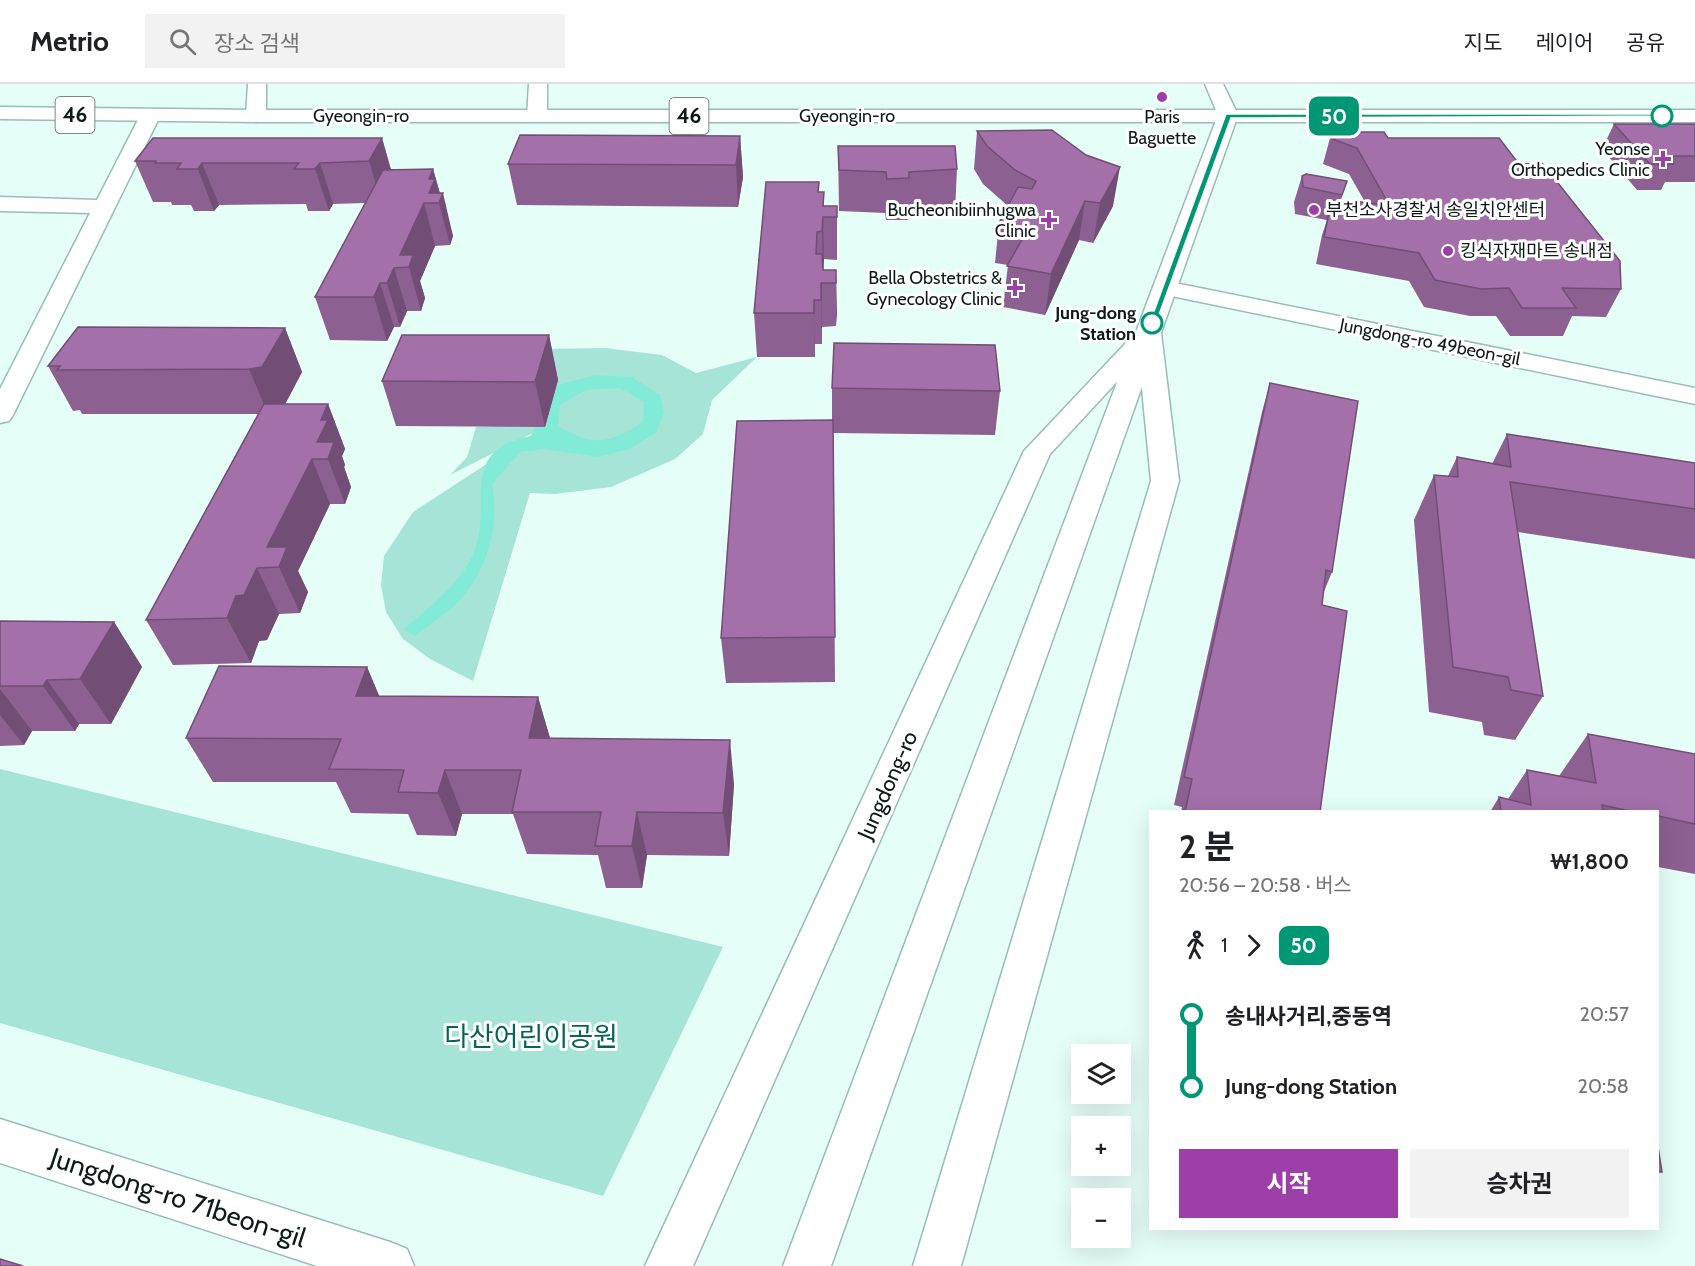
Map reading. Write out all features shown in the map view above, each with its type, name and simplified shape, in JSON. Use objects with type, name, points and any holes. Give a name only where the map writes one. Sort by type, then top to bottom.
[{"type":"street","points":[[256,116],[257,84]]},
{"type":"street","points":[[537,117],[538,84]]},
{"type":"street","points":[[1214,84],[1228,116]]},
{"type":"street","name":"Gyeongin-ro","points":[[0,113],[150,116],[537,117],[1695,116]]},
{"type":"street","points":[[0,415],[150,116]]},
{"type":"street","name":"Jungdong-ro","points":[[807,1266],[1228,116]]},
{"type":"street","points":[[0,204],[105,207]]},
{"type":"street","name":"Jungdong-ro 49beon-gil","points":[[1165,288],[1695,396]]},
{"type":"street","name":"Jungdong-ro","points":[[669,1266],[1038,451],[1149,333]]},
{"type":"street","name":"Jungdong-ro","points":[[937,1266],[1165,481],[1149,333]]},
{"type":"street","name":"Jungdong-ro 71beon-gil","points":[[0,1141],[390,1266]]},
{"type":"green space","points":[[605,348],[662,355],[696,373],[757,357],[712,400],[703,434],[675,459],[611,487],[555,494],[530,493],[473,681],[430,659],[403,639],[386,612],[381,585],[384,556],[413,512],[537,431],[450,475],[467,457],[476,427],[527,424],[539,349]]},
{"type":"green space","name":"다산어린이공원","points":[[0,769],[723,947],[603,1196],[0,1023]]},
{"type":"shaded area","points":[[595,375],[632,377],[660,395],[664,412],[656,433],[629,449],[598,457],[543,449],[520,452],[492,484],[493,528],[486,555],[474,582],[442,616],[415,636],[404,629],[456,581],[476,546],[480,528],[482,478],[486,464],[494,452],[509,443],[531,436],[551,387]],"holes":[[[620,388],[644,402],[643,422],[610,438],[591,440],[558,426],[560,405],[586,390]]]},
{"type":"building","points":[[1614,124],[1695,124],[1695,156],[1667,156],[1674,164],[1650,164]]},
{"type":"building","points":[[1052,130],[1086,155],[1120,167],[1100,203],[1085,201],[1051,274],[1007,266],[1028,229],[999,223],[1018,187],[1032,189],[1036,181],[1015,170],[987,146],[977,131]]},
{"type":"building","name":"킹식자재마트 송내점","points":[[1348,132],[1384,132],[1388,138],[1499,138],[1519,164],[1542,163],[1620,261],[1621,289],[1562,288],[1576,308],[1522,308],[1509,288],[1481,289],[1435,280],[1419,253],[1324,237],[1330,208],[1351,211],[1353,201],[1390,206],[1357,148],[1330,138],[1352,138]]},
{"type":"building","points":[[520,135],[740,136],[736,165],[508,164]]},
{"type":"building","points":[[153,138],[382,138],[369,161],[320,163],[315,169],[294,169],[299,163],[202,163],[198,169],[177,169],[181,163],[135,161]]},
{"type":"building","points":[[838,146],[955,146],[957,169],[909,172],[909,178],[887,179],[886,172],[839,170]]},
{"type":"building","points":[[433,169],[429,179],[435,179],[429,193],[443,193],[439,203],[424,203],[400,255],[413,255],[409,267],[394,268],[387,283],[380,283],[374,297],[315,297],[383,170]]},
{"type":"building","points":[[1306,174],[1347,181],[1342,195],[1303,187],[1302,176]]},
{"type":"building","points":[[766,182],[819,182],[818,192],[824,192],[823,206],[837,206],[837,217],[823,217],[822,231],[817,232],[816,254],[822,254],[823,270],[836,270],[836,283],[821,283],[821,300],[814,300],[814,313],[754,313]]},
{"type":"building","points":[[78,327],[285,328],[262,367],[249,369],[57,370],[60,366],[48,366]]},
{"type":"building","points":[[402,335],[549,335],[535,382],[382,381]]},
{"type":"building","points":[[834,343],[995,345],[1000,391],[832,388]]},
{"type":"building","points":[[1270,383],[1358,401],[1332,572],[1326,570],[1322,605],[1347,611],[1320,810],[1185,810],[1192,779],[1184,777]]},
{"type":"building","points":[[264,404],[328,404],[321,420],[328,420],[317,442],[334,442],[328,459],[312,459],[267,547],[287,547],[279,567],[257,568],[244,595],[236,596],[227,618],[146,620]]},
{"type":"building","points":[[833,420],[835,637],[721,638],[737,421]]},
{"type":"building","points":[[1507,434],[1695,463],[1695,509],[1510,482],[1543,696],[1511,690],[1508,677],[1453,667],[1434,475],[1458,477],[1457,457],[1511,467]]},
{"type":"building","points":[[0,621],[114,622],[80,679],[47,680],[43,686],[0,686]]},
{"type":"building","points":[[219,666],[367,667],[356,696],[538,697],[529,738],[730,740],[723,813],[637,812],[632,846],[595,846],[601,812],[512,812],[521,770],[445,770],[438,793],[398,792],[404,770],[329,769],[341,739],[186,738]]},
{"type":"building","points":[[1588,734],[1695,754],[1695,824],[1659,816],[1659,810],[1625,810],[1602,805],[1603,810],[1501,810],[1499,797],[1531,805],[1527,770],[1596,783]]},
{"type":"building","points":[[1659,1153],[1662,1172],[1659,1172]]},
{"type":"building","points":[[0,1259],[23,1266],[0,1266]]},
{"type":"bus line","name":"50","points":[[1152,323],[1228,116],[1662,116]]},
{"type":"place","name":"Paris Baguette","points":[[1162,97]]},
{"type":"place","name":"Yeonse Orthopedics Clinic","points":[[1663,159]]},
{"type":"place","name":"부천소사경찰서 송일치안센터","points":[[1314,210]]},
{"type":"place","name":"Bucheonibiinhugwa Clinic","points":[[1049,220]]},
{"type":"place","name":"킹식자재마트 송내점","points":[[1448,251]]},
{"type":"place","name":"Bella Obstetrics & Gynecology Clinic","points":[[1015,288]]},
{"type":"place","name":"Jung-dong Station","points":[[1152,323]]}]
